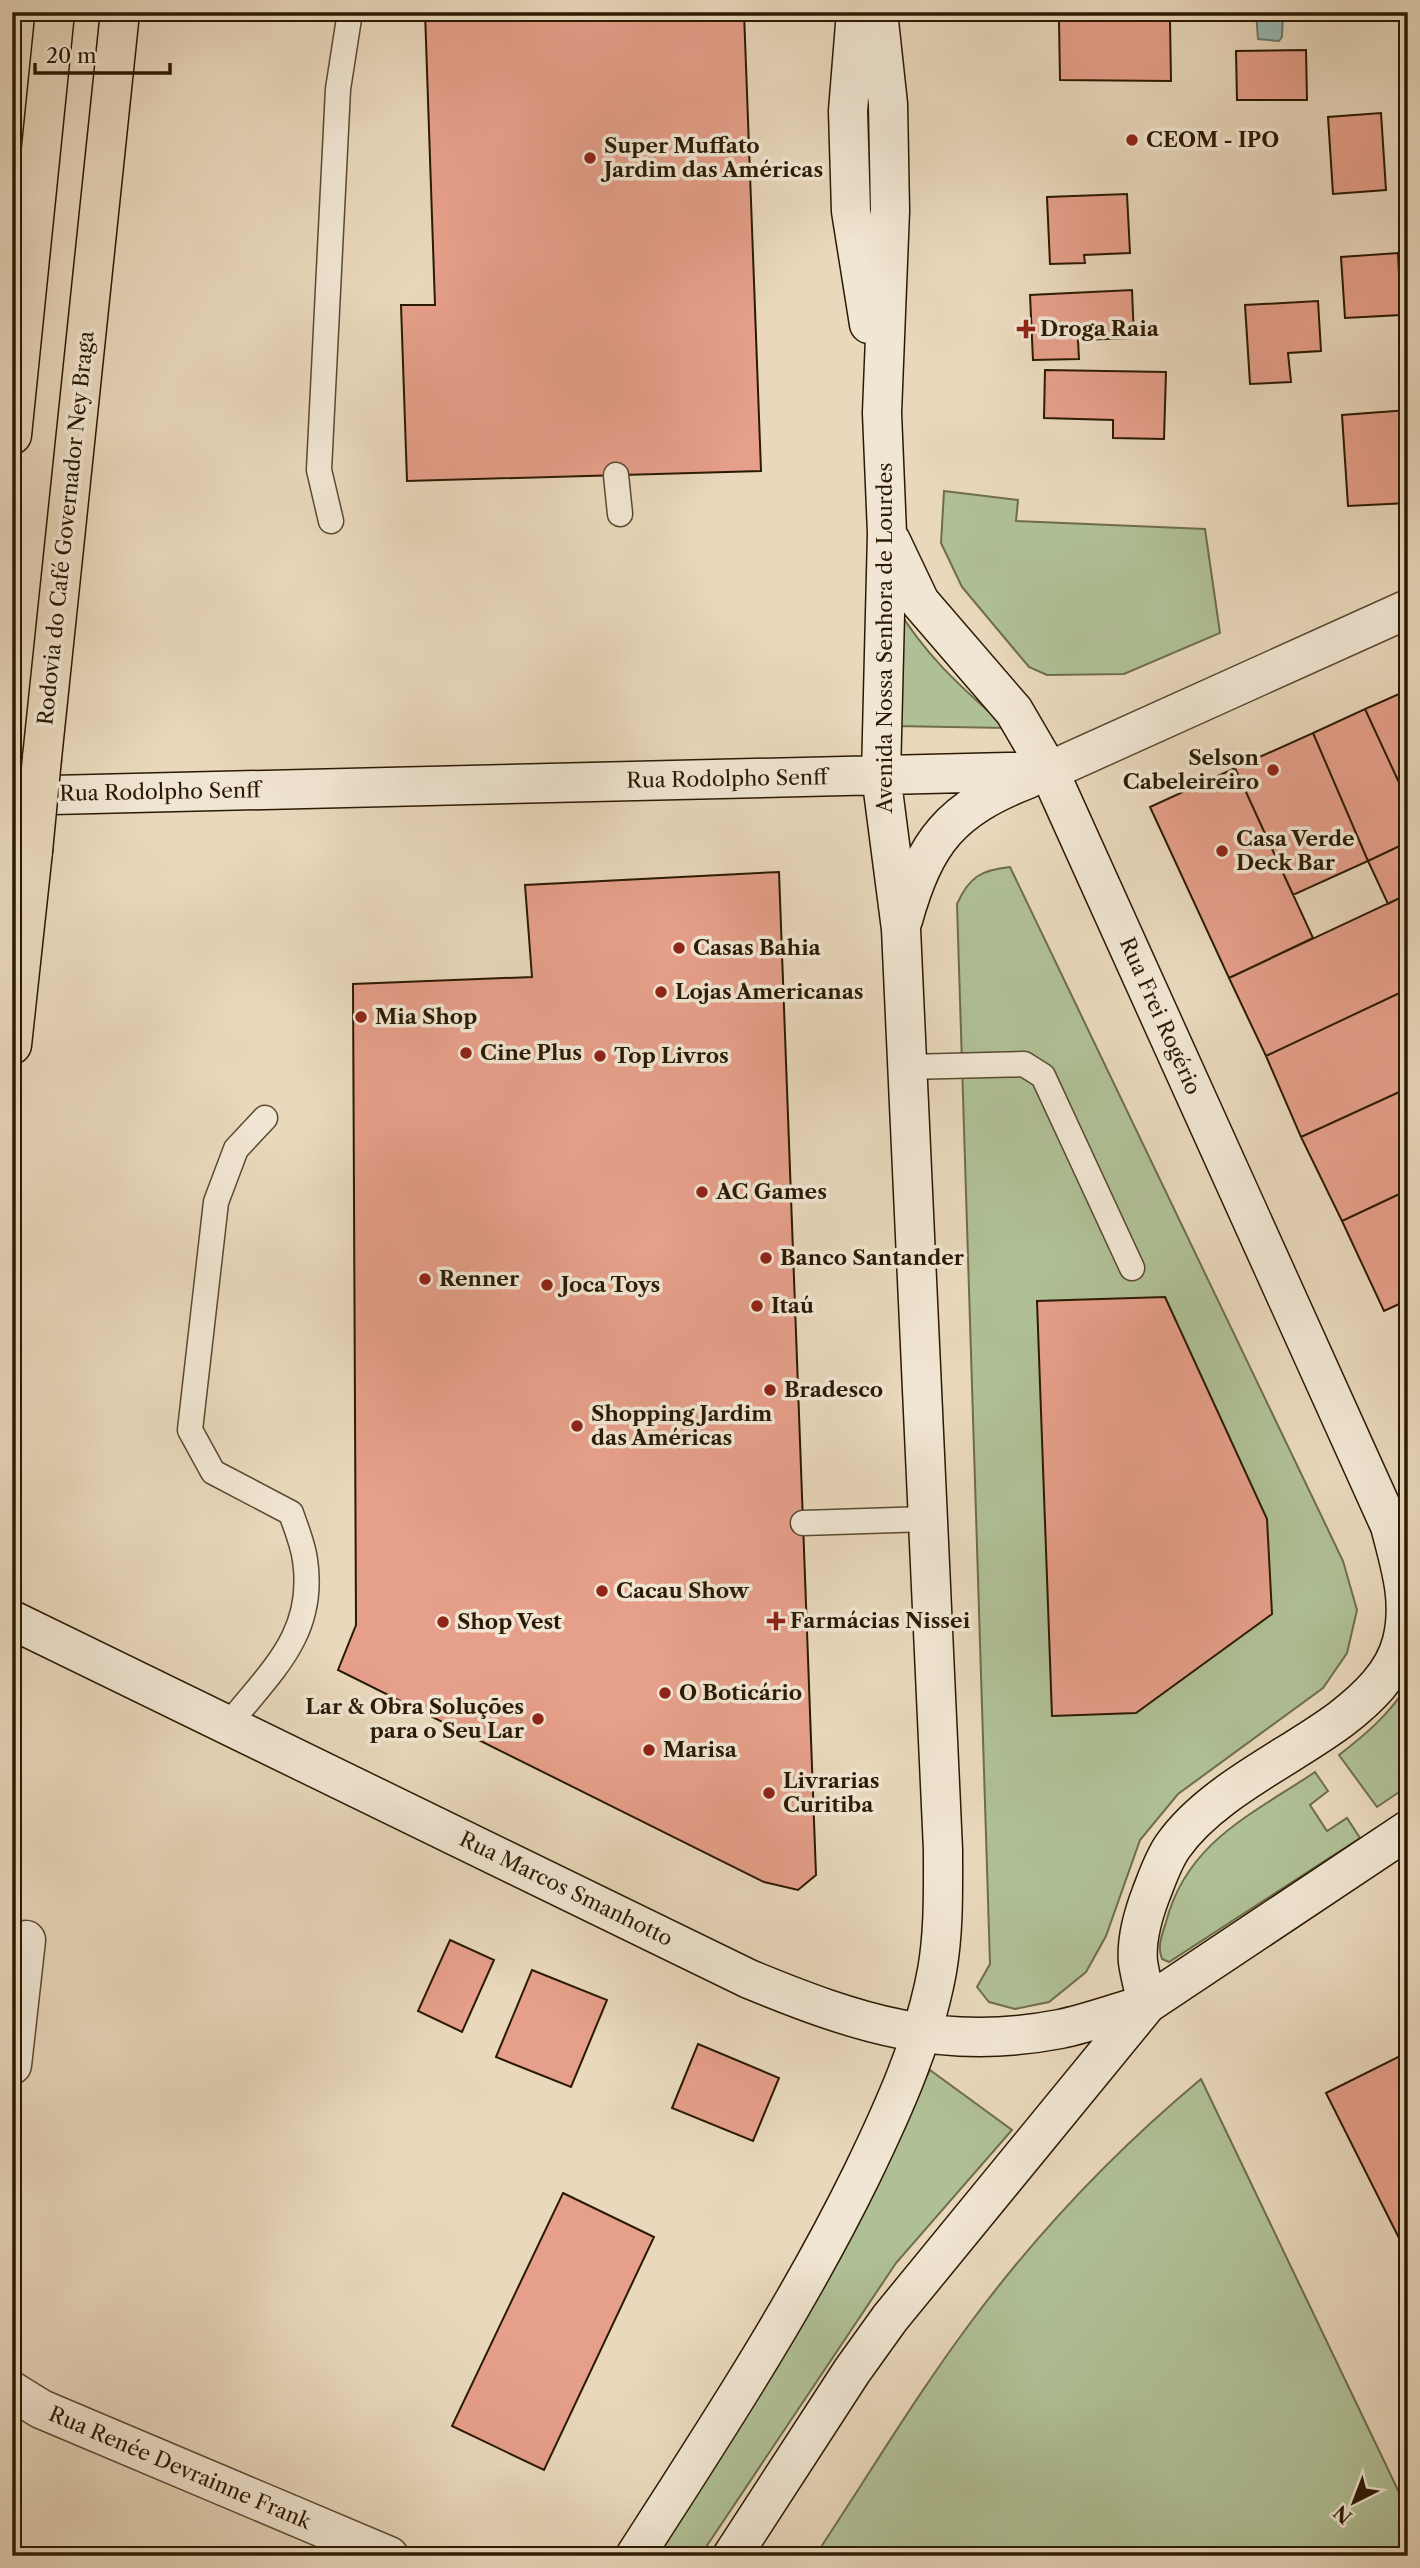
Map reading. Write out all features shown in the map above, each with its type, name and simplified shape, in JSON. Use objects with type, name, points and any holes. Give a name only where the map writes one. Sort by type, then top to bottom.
[{"type":"highway","points":[[12,435],[55,12]]},
{"type":"highway","name":"Rodovia do Café Governador Ney Braga","points":[[12,1045],[120,12]]},
{"type":"main road","name":"Avenida Nossa Senhora de Lourdes","points":[[856,12],[848,111],[851,211],[883,413]]},
{"type":"main road","name":"Avenida Nossa Senhora de Lourdes","points":[[635,2556],[802,2289],[885,2127],[920,2035],[937,1972],[943,1892],[901,929],[881,775],[887,533],[883,413],[890,211],[888,104],[878,12]]},
{"type":"main road","points":[[851,211],[890,211]]},
{"type":"main road","name":"Rua Frei Rogério","points":[[887,533],[920,602],[1014,711],[1049,771],[1399,1533],[1407,1610],[1402,1643],[1387,1674],[1364,1701],[1316,1738],[1219,1801],[1172,1847],[1147,1904],[1140,1933],[1138,1961],[1147,2004]]},
{"type":"main road","name":"Rua Rodolpho Senff","points":[[12,796],[1049,771],[1408,609]]},
{"type":"main road","points":[[901,929],[914,882],[932,847],[947,827],[987,795],[1049,771]]},
{"type":"main road","name":"Rua Marcos Smanhotto","points":[[12,1620],[749,1979],[872,2025],[920,2035],[1011,2035],[1060,2028],[1147,2004]]},
{"type":"main road","points":[[732,2556],[852,2371],[890,2318],[1147,2004],[1408,1830]]},
{"type":"main road","points":[[12,2065],[26,1940]]},
{"type":"main road","name":"Rua Renée Devrainne Frank","points":[[12,2391],[41,2409],[389,2556]]},
{"type":"lane","points":[[331,521],[319,470],[338,89],[350,12]]},
{"type":"lane","points":[[616,475],[620,514]]},
{"type":"lane","points":[[907,1067],[1024,1064],[1043,1076],[1132,1268]]},
{"type":"lane","points":[[229,1724],[291,1646],[304,1620],[306,1560],[291,1513],[213,1472],[190,1430],[216,1202],[236,1149],[265,1118]]},
{"type":"lane","points":[[803,1523],[927,1519]]},
{"type":"green space","points":[[944,491],[1018,500],[1016,521],[1205,529],[1220,633],[1124,674],[1047,675],[1029,667],[962,587],[941,543]]},
{"type":"green space","points":[[894,603],[932,655],[1007,728],[893,726]]},
{"type":"green space","points":[[1010,867],[1343,1561],[1357,1610],[1347,1653],[1323,1688],[1178,1794],[1140,1840],[1106,1936],[1086,1972],[1049,2002],[1015,2009],[989,2002],[977,1987],[990,1964],[957,904],[966,887],[977,876],[991,870]]},
{"type":"green space","points":[[1408,1684],[1408,1786],[1377,1807],[1339,1755],[1377,1723]]},
{"type":"green space","points":[[1315,1772],[1328,1791],[1310,1805],[1327,1831],[1347,1818],[1360,1838],[1169,1962],[1162,1959],[1161,1940],[1176,1894],[1205,1851],[1245,1817]]},
{"type":"green space","points":[[930,2070],[1012,2130],[896,2263],[700,2556],[656,2556],[816,2298]]},
{"type":"green space","points":[[1201,2079],[1408,2511],[1408,2556],[815,2556],[930,2379],[996,2289],[1050,2225],[1108,2164]]},
{"type":"water","points":[[1256,12],[1283,12],[1282,37],[1279,41],[1258,39]]},
{"type":"building","name":"Super Muffato Jardim das Américas","points":[[425,12],[744,12],[761,471],[407,481],[401,305],[435,305]]},
{"type":"building","points":[[1059,20],[1170,21],[1171,81],[1060,80]]},
{"type":"building","points":[[1306,50],[1307,100],[1237,100],[1236,51]]},
{"type":"building","points":[[1381,113],[1386,190],[1333,194],[1328,117]]},
{"type":"building","points":[[1127,194],[1130,253],[1084,255],[1085,263],[1050,264],[1047,197]]},
{"type":"building","points":[[1398,253],[1401,315],[1345,318],[1341,257]]},
{"type":"building","points":[[1132,290],[1134,338],[1078,340],[1079,359],[1033,360],[1030,295]]},
{"type":"building","points":[[1318,301],[1321,351],[1288,353],[1291,382],[1250,384],[1245,305]]},
{"type":"building","points":[[1045,370],[1166,372],[1164,439],[1113,438],[1113,420],[1044,418]]},
{"type":"building","points":[[1408,410],[1408,503],[1348,506],[1342,415]]},
{"type":"building","points":[[1408,690],[1408,802],[1365,709]]},
{"type":"building","points":[[1365,709],[1408,802],[1408,842],[1368,861],[1313,733]]},
{"type":"building","points":[[1313,733],[1368,861],[1293,895],[1235,768]]},
{"type":"building","name":"Casa Verde Deck Bar","points":[[1235,768],[1313,938],[1229,978],[1150,807]]},
{"type":"building","points":[[1408,842],[1408,894],[1388,904],[1368,861]]},
{"type":"building","name":"Shopping Jardim das Américas","points":[[779,872],[816,1875],[798,1890],[764,1882],[338,1670],[356,1625],[353,984],[532,977],[525,885]]},
{"type":"building","points":[[1408,894],[1408,989],[1266,1056],[1229,978]]},
{"type":"building","points":[[1408,989],[1408,1088],[1301,1137],[1266,1056]]},
{"type":"building","points":[[1408,1088],[1408,1190],[1342,1221],[1301,1137]]},
{"type":"building","points":[[1408,1190],[1408,1300],[1384,1311],[1342,1221]]},
{"type":"building","points":[[1165,1297],[1267,1519],[1272,1614],[1136,1713],[1052,1716],[1037,1301]]},
{"type":"building","points":[[450,1940],[494,1960],[462,2032],[418,2011]]},
{"type":"building","points":[[532,1970],[607,2000],[571,2087],[496,2057]]},
{"type":"building","points":[[698,2044],[779,2078],[753,2141],[672,2108]]},
{"type":"building","points":[[1408,2052],[1408,2256],[1326,2093]]},
{"type":"building","points":[[563,2193],[654,2237],[544,2470],[452,2426]]},
{"type":"place","name":"CEOM - IPO","points":[[1132,140]]},
{"type":"place","name":"Super Muffato Jardim das Américas","points":[[590,158]]},
{"type":"place","name":"Droga Raia","points":[[1026,329]]},
{"type":"place","name":"Selson Cabeleireiro","points":[[1273,770]]},
{"type":"place","name":"Casa Verde Deck Bar","points":[[1222,851]]},
{"type":"place","name":"Casas Bahia","points":[[679,948]]},
{"type":"place","name":"Lojas Americanas","points":[[661,992]]},
{"type":"place","name":"Mia Shop","points":[[361,1017]]},
{"type":"place","name":"Cine Plus","points":[[466,1053]]},
{"type":"place","name":"Top Livros","points":[[600,1056]]},
{"type":"place","name":"AC Games","points":[[702,1192]]},
{"type":"place","name":"Banco Santander","points":[[766,1258]]},
{"type":"place","name":"Renner","points":[[425,1279]]},
{"type":"place","name":"Joca Toys","points":[[547,1285]]},
{"type":"place","name":"Itaú","points":[[757,1306]]},
{"type":"place","name":"Bradesco","points":[[770,1390]]},
{"type":"place","name":"Shopping Jardim das Américas","points":[[577,1426]]},
{"type":"place","name":"Cacau Show","points":[[602,1591]]},
{"type":"place","name":"Farmácias Nissei","points":[[776,1621]]},
{"type":"place","name":"Shop Vest","points":[[443,1622]]},
{"type":"place","name":"O Boticário","points":[[665,1693]]},
{"type":"place","name":"Lar & Obra Soluções para o Seu Lar","points":[[538,1719]]},
{"type":"place","name":"Marisa","points":[[649,1750]]},
{"type":"place","name":"Livrarias Curitiba","points":[[769,1793]]}]
